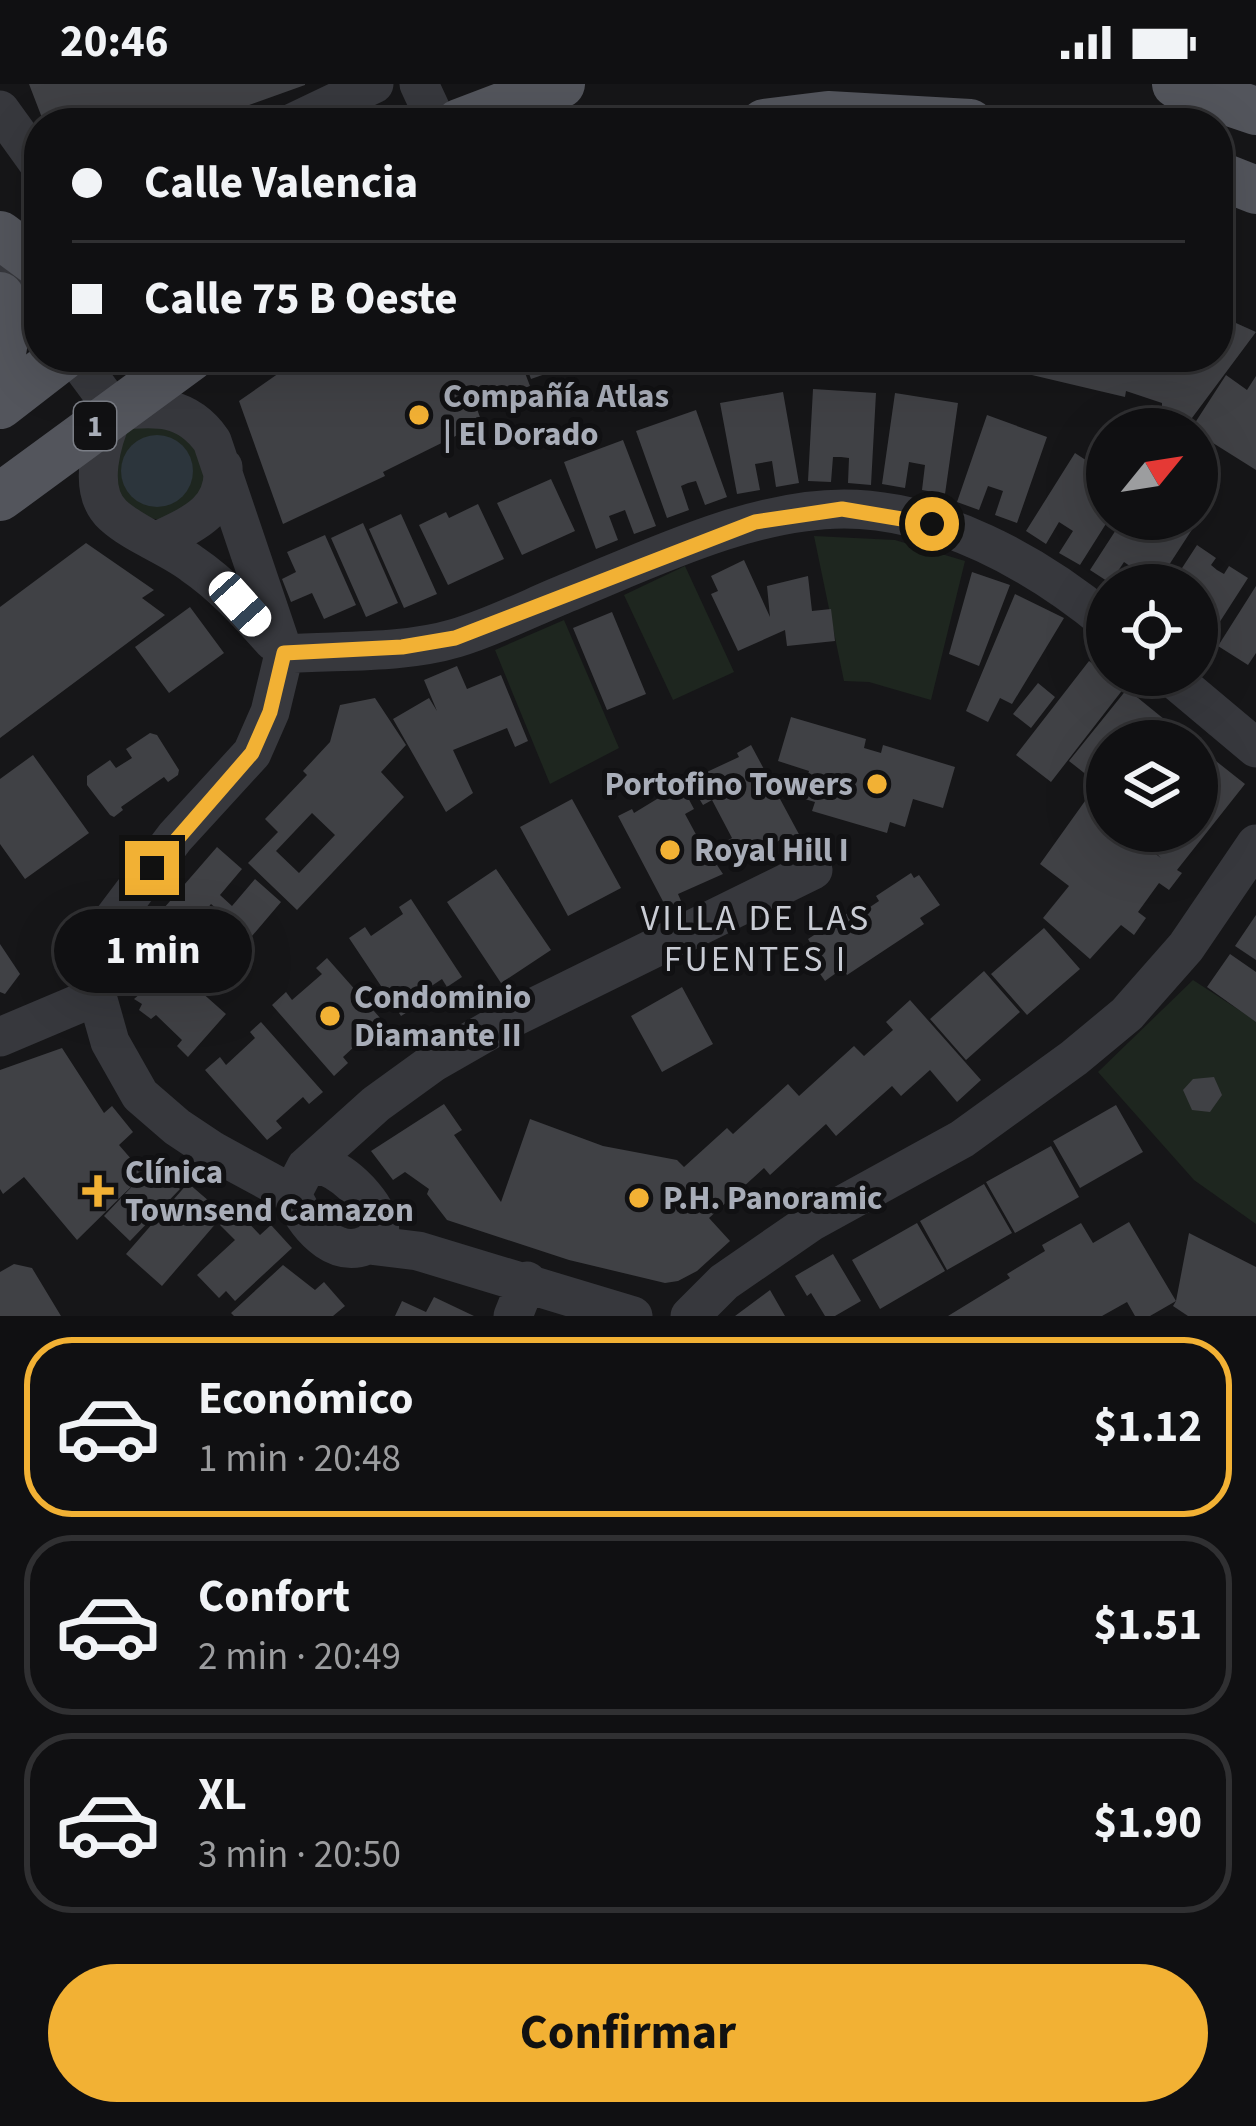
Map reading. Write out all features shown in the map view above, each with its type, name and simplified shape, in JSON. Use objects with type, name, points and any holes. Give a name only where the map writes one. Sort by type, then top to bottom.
[{"type":"main road","points":[[498,108],[561,84]]},
{"type":"main road","points":[[1176,84],[1256,111]]},
{"type":"main road","points":[[0,296],[7,328],[0,366]]},
{"type":"main road","name":"1","points":[[0,405],[43,372]]},
{"type":"main road","name":"1","points":[[0,497],[169,372]]},
{"type":"street","points":[[324,108],[374,84]]},
{"type":"street","points":[[0,110],[24,143]]},
{"type":"street","points":[[0,251],[24,284]]},
{"type":"street","points":[[86,372],[115,410]]},
{"type":"street","points":[[194,372],[284,653],[270,712],[252,753],[175,837],[105,930],[97,996],[110,1042],[140,1095],[213,1151],[320,1168],[374,1230],[520,1299],[633,1316]]},
{"type":"street","points":[[115,410],[166,407],[191,418],[218,454],[224,484],[214,506],[157,541]]},
{"type":"street","points":[[110,513],[99,484],[99,468],[104,433],[115,410]]},
{"type":"street","points":[[46,461],[110,513],[195,566],[240,604],[284,653]]},
{"type":"street","points":[[284,653],[402,647],[455,638],[706,538],[755,522],[842,509],[932,524],[1001,552],[1086,605]]},
{"type":"street","points":[[1194,696],[1256,748]]},
{"type":"street","points":[[690,1316],[724,1282],[811,1222],[962,1139],[1092,1043],[1127,1013],[1186,947],[1256,844]]},
{"type":"street","points":[[374,1230],[347,1248],[323,1239],[300,1212],[320,1168],[376,1104],[434,1062],[502,1023],[813,870]]},
{"type":"street","points":[[0,1037],[97,996]]},
{"type":"shaded area","points":[[141,424],[172,424],[206,457],[204,490],[166,518],[149,518],[122,505],[110,460],[126,433]]},
{"type":"shaded area","points":[[157,435],[182,446],[193,471],[182,496],[157,507],[132,496],[121,471],[132,446]]},
{"type":"shaded area","points":[[814,536],[895,540],[965,561],[931,700],[869,682],[844,681]]},
{"type":"shaded area","points":[[685,566],[734,672],[673,700],[624,595]]},
{"type":"shaded area","points":[[564,620],[619,748],[550,784],[495,650]]},
{"type":"shaded area","points":[[1193,980],[1256,1021],[1256,1224],[1194,1180],[1098,1072]]},
{"type":"building","points":[[29,84],[305,84],[241,108],[38,108]]},
{"type":"building","points":[[1233,322],[1256,332],[1233,363]]},
{"type":"building","points":[[281,372],[525,372],[530,386],[476,406],[482,423],[283,524],[239,401]]},
{"type":"building","points":[[1019,372],[1226,372],[1199,408],[1162,408],[1162,403],[1126,391],[1125,397]]},
{"type":"building","points":[[1226,375],[1247,390],[1256,376],[1256,470],[1218,446],[1218,408],[1205,408]]},
{"type":"building","points":[[813,389],[876,393],[871,485],[848,483],[849,458],[841,457],[833,457],[831,482],[808,481]]},
{"type":"building","points":[[783,392],[799,483],[776,487],[772,461],[755,464],[760,490],[737,494],[720,403]]},
{"type":"building","points":[[895,393],[958,403],[945,494],[922,490],[925,465],[909,462],[905,488],[882,484]]},
{"type":"building","points":[[696,410],[727,497],[705,505],[696,481],[688,483],[681,486],[689,510],[667,518],[636,431]]},
{"type":"building","points":[[987,415],[1047,437],[1017,523],[995,515],[1003,491],[988,486],[979,510],[957,502]]},
{"type":"building","points":[[623,440],[656,526],[634,534],[625,510],[609,516],[618,540],[596,549],[564,462]]},
{"type":"building","points":[[1075,453],[1086,460],[1086,540],[1096,540],[1080,565],[1059,553],[1073,531],[1059,522],[1046,544],[1026,531]]},
{"type":"building","points":[[551,479],[575,531],[522,555],[497,503]]},
{"type":"building","points":[[478,504],[504,559],[448,585],[419,525]]},
{"type":"building","points":[[401,514],[437,594],[404,608],[369,529]]},
{"type":"building","points":[[363,523],[398,603],[366,617],[331,538]]},
{"type":"building","points":[[325,535],[356,605],[324,619],[312,593],[291,602],[282,579],[296,572],[287,552]]},
{"type":"building","points":[[1109,540],[1185,540],[1170,564],[1094,564]]},
{"type":"building","points":[[86,543],[154,590],[142,598],[165,615],[0,738],[0,607]]},
{"type":"building","points":[[1197,545],[1216,558],[1212,564],[1185,564]]},
{"type":"building","points":[[744,560],[770,617],[767,586],[808,576],[812,611],[831,609],[835,641],[787,646],[785,630],[738,651],[711,594],[718,591],[711,576]]},
{"type":"building","points":[[1229,566],[1248,578],[1218,625],[1218,571],[1224,574]]},
{"type":"building","points":[[972,572],[1010,585],[979,666],[949,654]]},
{"type":"building","points":[[1256,586],[1256,653],[1248,665],[1218,646]]},
{"type":"building","points":[[1015,594],[1064,618],[1012,704],[1000,698],[988,722],[966,711]]},
{"type":"building","points":[[190,607],[224,653],[169,693],[135,647]]},
{"type":"building","points":[[612,612],[646,694],[607,710],[573,628]]},
{"type":"building","points":[[1086,665],[1086,696],[1118,696],[1099,720],[1086,720],[1086,737],[1051,782],[1016,755]]},
{"type":"building","points":[[457,666],[467,689],[501,675],[528,741],[515,747],[507,728],[453,750],[473,793],[446,812],[393,719],[429,698],[437,711],[424,680]]},
{"type":"building","points":[[1038,683],[1055,697],[1031,728],[1013,714]]},
{"type":"building","points":[[1121,696],[1136,696],[1165,720],[1102,720]]},
{"type":"building","points":[[375,698],[406,745],[381,772],[404,797],[297,910],[248,863],[278,832],[265,819],[307,775],[303,771],[330,742],[340,705]],"holes":[[[312,813],[335,835],[299,873],[276,851]]]},
{"type":"building","name":"Portofino Towers","points":[[791,717],[866,739],[864,748],[881,753],[883,745],[955,767],[943,808],[913,799],[905,827],[890,822],[887,833],[812,811],[815,802],[801,798],[809,771],[778,761]]},
{"type":"building","points":[[150,733],[157,735],[178,775],[168,782],[164,777],[114,817],[87,785],[87,776],[110,760],[116,768],[132,758],[126,749]]},
{"type":"building","points":[[1086,740],[1086,774],[1069,761]]},
{"type":"building","points":[[751,745],[801,838],[786,845],[783,838],[741,865],[723,843],[732,838],[712,800],[703,805],[694,790],[701,787],[696,777],[739,757],[737,753]]},
{"type":"building","points":[[33,755],[89,833],[25,879],[0,844],[0,779]]},
{"type":"building","points":[[1218,763],[1245,784],[1218,818]]},
{"type":"building","name":"Royal Hill I","points":[[675,788],[681,798],[686,794],[694,809],[685,814],[706,853],[715,848],[723,874],[678,894],[681,901],[667,909],[618,816],[632,809],[634,813]]},
{"type":"building","points":[[572,799],[621,888],[568,916],[520,827]]},
{"type":"building","points":[[1085,801],[1086,852],[1153,852],[1161,858],[1155,852],[1191,852],[1169,890],[1159,883],[1138,912],[1146,918],[1134,935],[1121,925],[1090,959],[1043,918],[1069,886],[1040,864]]},
{"type":"building","points":[[217,847],[242,869],[220,895],[232,906],[255,879],[281,902],[229,963],[203,940],[224,915],[211,904],[190,930],[164,908]]},
{"type":"building","points":[[496,869],[551,950],[501,983],[447,902]]},
{"type":"building","points":[[911,873],[914,878],[919,875],[940,905],[920,918],[924,924],[847,975],[843,968],[825,981],[803,949],[811,944],[808,939],[851,911],[855,917]]},
{"type":"building","points":[[411,899],[462,977],[447,987],[442,979],[412,999],[417,1006],[401,1016],[349,938],[365,927],[371,936],[403,914],[399,907]]},
{"type":"building","points":[[1256,915],[1256,960],[1235,946]]},
{"type":"building","points":[[1044,928],[1080,969],[1027,1015],[991,974]]},
{"type":"building","points":[[0,944],[20,974],[5,994],[0,992]]},
{"type":"building","points":[[168,945],[209,980],[200,991],[226,1014],[188,1057],[177,1046],[182,1040],[156,1015],[151,1019],[139,1010],[142,1004],[134,999],[148,987]]},
{"type":"building","points":[[1230,954],[1256,972],[1256,1022],[1207,987]]},
{"type":"building","name":"Condominio Diamante II","points":[[327,958],[389,1028],[375,1040],[369,1033],[343,1057],[348,1063],[334,1076],[272,1005],[286,992],[292,1000],[322,974],[316,968]]},
{"type":"building","points":[[984,971],[1020,1012],[966,1060],[930,1019]]},
{"type":"building","points":[[682,987],[713,1044],[662,1072],[631,1016]]},
{"type":"building","points":[[910,1000],[981,1080],[957,1102],[930,1070],[901,1096],[892,1086],[836,1136],[826,1124],[770,1175],[764,1168],[709,1218],[730,1241],[697,1271],[678,1281],[665,1283],[569,1260],[447,1220],[427,1194],[429,1189],[405,1172],[393,1180],[371,1151],[444,1104],[462,1130],[454,1135],[501,1202],[530,1119],[603,1146],[677,1160],[684,1167],[727,1128],[733,1134],[788,1084],[799,1096],[854,1046],[864,1056],[893,1030],[886,1022]]},
{"type":"building","points":[[261,1022],[323,1092],[309,1104],[303,1097],[276,1121],[282,1128],[267,1140],[205,1070],[220,1057],[226,1065],[255,1038],[250,1032]]},
{"type":"building","points":[[62,1048],[104,1113],[112,1106],[133,1132],[119,1145],[145,1175],[155,1165],[180,1189],[130,1241],[104,1216],[140,1178],[77,1240],[24,1177],[3,1194],[0,1189],[0,1070]]},
{"type":"building","points":[[1214,1077],[1222,1095],[1210,1112],[1192,1110],[1183,1090],[1193,1079]]},
{"type":"building","points":[[1116,1105],[1143,1152],[1080,1188],[1053,1141]]},
{"type":"building","points":[[1051,1146],[1079,1197],[1015,1233],[986,1182]]},
{"type":"building","points":[[188,1183],[224,1214],[162,1286],[126,1254]]},
{"type":"building","points":[[984,1184],[1012,1233],[947,1270],[920,1221]]},
{"type":"building","points":[[236,1210],[260,1235],[271,1225],[292,1248],[235,1301],[226,1291],[219,1298],[197,1275],[235,1240],[220,1225]]},
{"type":"building","points":[[1129,1222],[1176,1301],[1150,1316],[1135,1316],[1127,1302],[1102,1316],[948,1316],[1010,1278],[1007,1274],[1045,1251],[1042,1245],[1081,1223],[1093,1243]]},
{"type":"building","points":[[917,1223],[945,1271],[880,1309],[852,1260]]},
{"type":"building","points":[[1189,1233],[1256,1267],[1256,1316],[1188,1316],[1173,1306]]},
{"type":"building","points":[[833,1254],[861,1301],[835,1316],[825,1316],[795,1276]]},
{"type":"building","points":[[14,1264],[32,1268],[61,1316],[0,1316],[0,1272]]},
{"type":"building","points":[[283,1265],[315,1290],[324,1282],[345,1306],[333,1316],[231,1313]]},
{"type":"building","points":[[770,1290],[785,1316],[735,1316]]},
{"type":"building","points":[[434,1297],[474,1316],[395,1316],[402,1301],[426,1312]]},
{"type":"place","name":"Compañía Atlas | El Dorado","points":[[419,415]]},
{"type":"place","name":"Portofino Towers","points":[[877,784]]},
{"type":"place","name":"Royal Hill I","points":[[670,850]]},
{"type":"place","name":"Condominio Diamante II","points":[[330,1016]]},
{"type":"place","name":"Clínica Townsend Camazon","points":[[98,1191]]},
{"type":"place","name":"P.H. Panoramic","points":[[639,1198]]},
{"type":"district","name":"VILLA DE LAS FUENTES I","points":[[756,938]]},
{"type":"route","points":[[152,868],[252,753],[270,712],[284,653],[402,647],[455,638],[755,522],[842,509],[932,524]]}]
